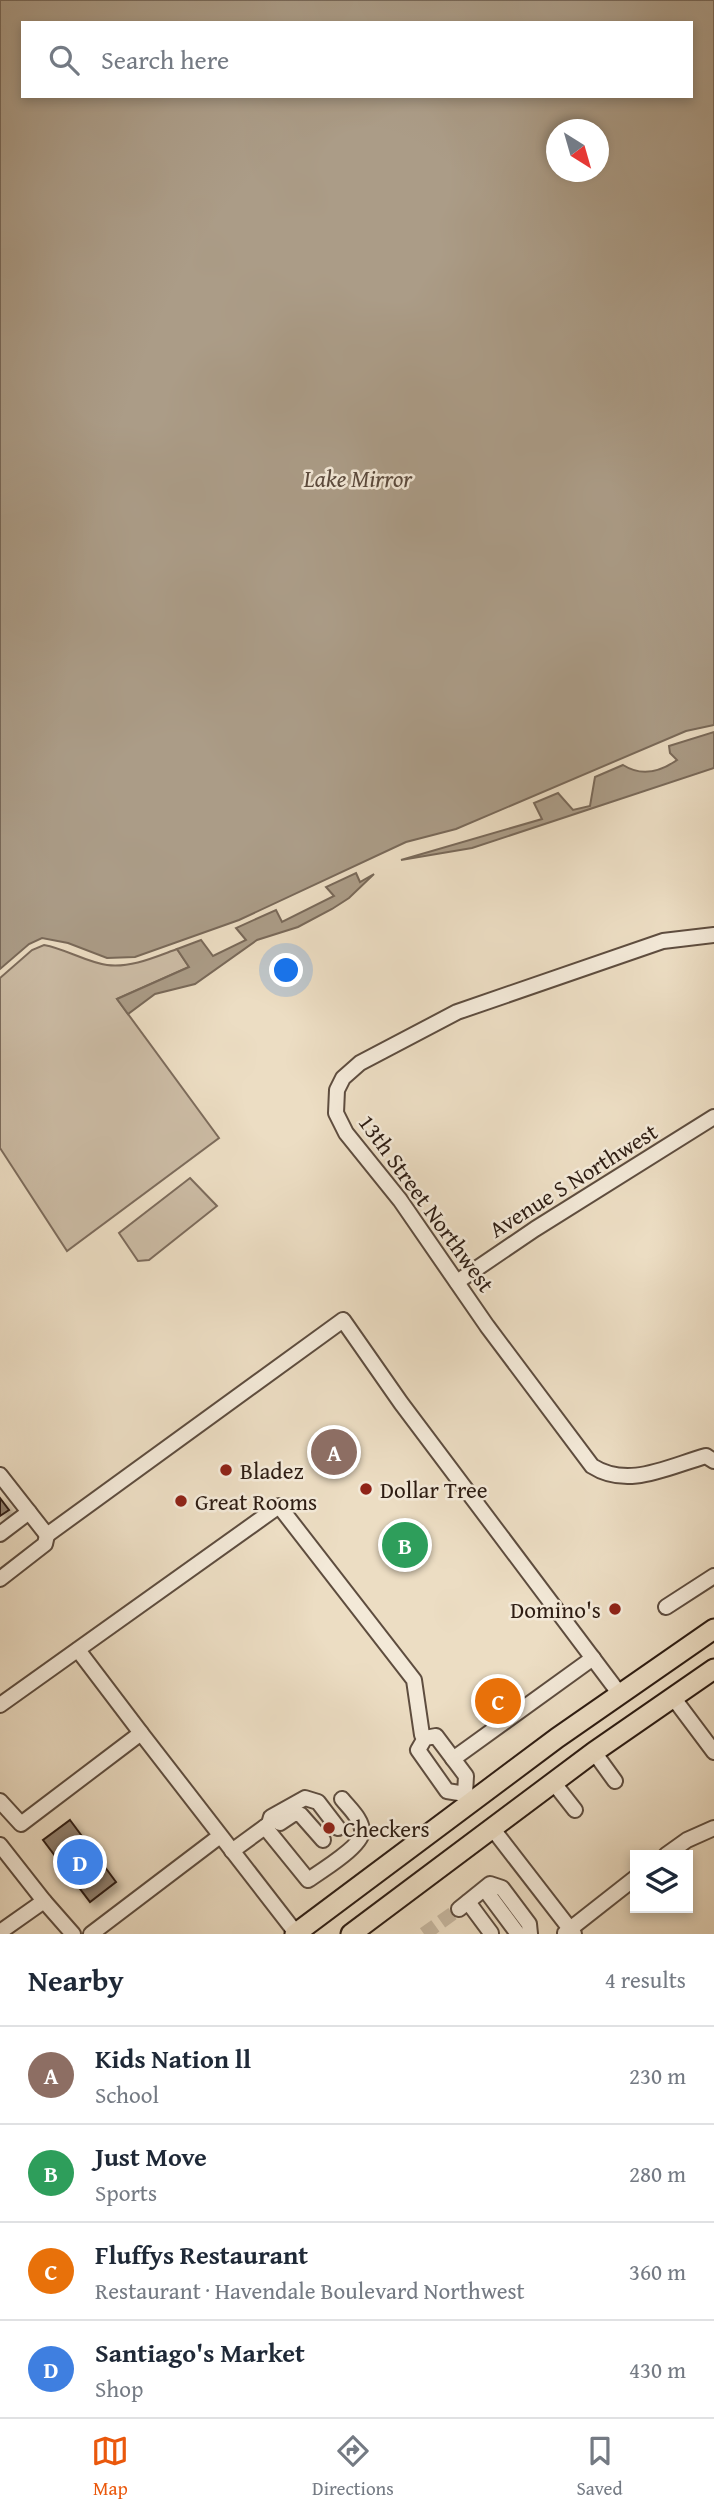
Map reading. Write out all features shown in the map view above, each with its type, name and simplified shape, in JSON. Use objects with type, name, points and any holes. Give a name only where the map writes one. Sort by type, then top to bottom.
[{"type":"main road","points":[[296,1934],[468,1798],[714,1629]]},
{"type":"main road","points":[[351,1934],[594,1752],[714,1669]]},
{"type":"main road","points":[[468,1798],[492,1828]]},
{"type":"street","name":"13th Street Northwest","points":[[711,1456],[629,1477],[616,1478],[592,1466],[400,1200],[341,1125],[335,1099],[343,1078],[360,1063],[457,1012],[663,940],[714,935]]},
{"type":"street","name":"Avenue S Northwest","points":[[457,1282],[535,1229],[714,1117]]},
{"type":"street","points":[[0,1578],[45,1544],[47,1535],[343,1320],[401,1403],[619,1693]]},
{"type":"street","points":[[0,1475],[47,1535]]},
{"type":"street","points":[[0,1706],[279,1506],[414,1680],[422,1735],[425,1738]]},
{"type":"street","points":[[0,1534],[29,1512]]},
{"type":"street","points":[[666,1607],[714,1576]]},
{"type":"street","points":[[78,1650],[296,1934]]},
{"type":"street","points":[[453,1759],[593,1658]]},
{"type":"street","points":[[672,1696],[714,1752]]},
{"type":"street","points":[[0,1801],[20,1824],[141,1734]]},
{"type":"street","points":[[436,1736],[453,1759],[466,1776],[468,1798],[447,1791],[418,1750],[425,1738],[436,1736]]},
{"type":"street","points":[[594,1752],[615,1781]]},
{"type":"street","points":[[553,1782],[575,1810]]},
{"type":"street","points":[[267,1826],[271,1817],[306,1798],[318,1802],[353,1847]]},
{"type":"street","points":[[267,1826],[308,1880],[353,1847],[363,1832],[359,1819],[342,1799]]},
{"type":"street","points":[[232,1851],[267,1826],[277,1825],[295,1813],[301,1815],[337,1859]]},
{"type":"street","points":[[492,1828],[569,1932],[630,1882]]},
{"type":"street","points":[[673,1850],[687,1840],[714,1828]]},
{"type":"street","points":[[91,1934],[111,1928],[220,1836]]},
{"type":"street","points":[[0,1845],[73,1934]]},
{"type":"street","points":[[508,1921],[490,1933],[464,1905],[490,1884],[493,1888],[502,1888],[529,1924],[529,1934]]},
{"type":"street","points":[[493,1888],[489,1895],[518,1934]]},
{"type":"street","points":[[0,1932],[44,1901]]},
{"type":"shaded area","points":[[44,945],[116,966],[143,961],[177,949],[189,967],[117,999],[219,1138],[67,1251],[0,1148],[0,978],[32,950]]},
{"type":"shaded area","points":[[190,1178],[217,1206],[149,1260],[138,1261],[119,1233]]},
{"type":"water","name":"Lake Mirror","points":[[0,0],[714,0],[714,725],[686,731],[456,829],[406,842],[239,920],[135,957],[107,958],[68,943],[42,938],[29,944],[0,969]]},
{"type":"water","points":[[714,732],[714,768],[472,848],[401,860],[542,819],[534,803],[558,793],[573,810],[590,806],[595,777],[623,765],[644,772],[664,768],[677,760],[670,753],[669,746]]},
{"type":"water","points":[[356,873],[360,882],[374,874],[349,898],[332,909],[298,927],[257,940],[195,984],[155,994],[128,1014],[117,999],[189,967],[177,949],[201,940],[213,956],[246,940],[236,928],[276,910],[282,922],[334,896],[326,887]]},
{"type":"building","points":[[0,1498],[9,1510],[0,1516]]},
{"type":"building","points":[[70,1820],[116,1882],[90,1902],[43,1840]]},
{"type":"tunnel","points":[[424,1934],[459,1909]]},
{"type":"place","name":"Kids Nation ll","points":[[334,1452]]},
{"type":"place","name":"Bladez","points":[[226,1470]]},
{"type":"place","name":"Dollar Tree","points":[[366,1489]]},
{"type":"place","name":"Great Rooms","points":[[181,1501]]},
{"type":"place","name":"Just Move","points":[[405,1545]]},
{"type":"place","name":"Domino's","points":[[615,1609]]},
{"type":"place","name":"Fluffys Restaurant","points":[[498,1701]]},
{"type":"place","name":"Checkers","points":[[329,1828]]},
{"type":"place","name":"Santiago's Market","points":[[80,1862]]}]
